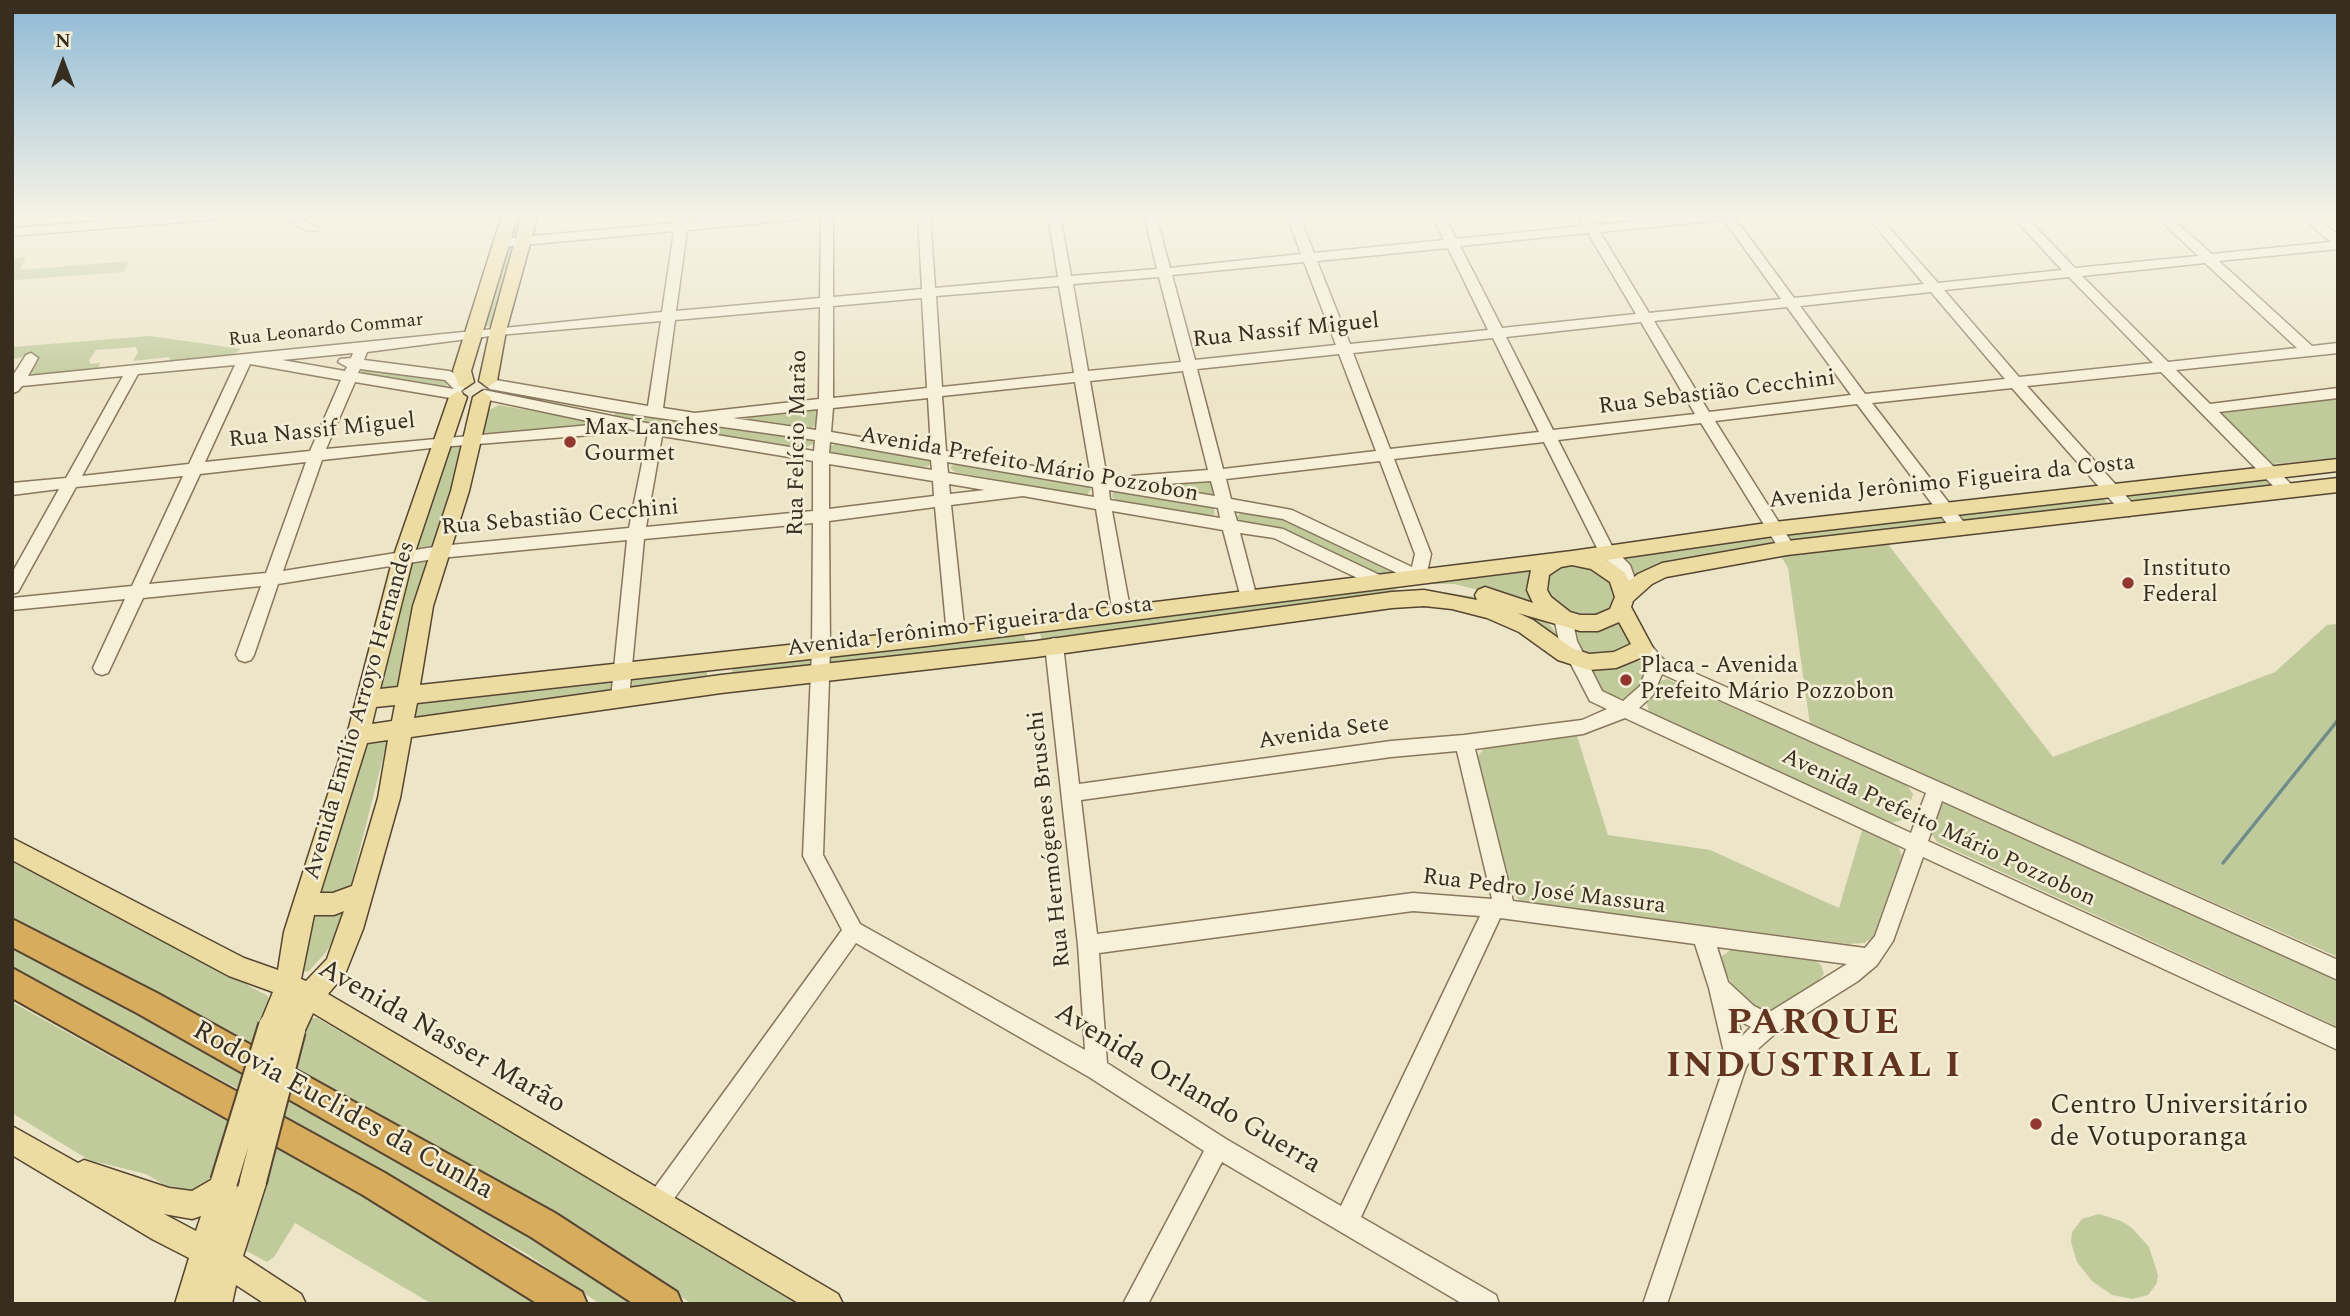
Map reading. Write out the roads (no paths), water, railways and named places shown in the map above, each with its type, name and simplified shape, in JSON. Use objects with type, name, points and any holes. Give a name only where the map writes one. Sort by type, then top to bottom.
[{"type":"highway","name":"Rodovia Euclides da Cunha","points":[[12,932],[171,1016],[543,1225],[665,1304]]},
{"type":"highway","name":"Rodovia Euclides da Cunha","points":[[12,982],[374,1184],[570,1304]]},
{"type":"main road","name":"Avenida Emílio Arroyo Hernandes","points":[[282,1028],[298,991],[296,932],[358,735],[403,558],[440,442],[460,390],[462,371],[490,276]]},
{"type":"main road","name":"Avenida Emílio Arroyo Hernandes","points":[[298,991],[325,981],[336,966],[351,929],[388,798],[403,728],[423,606],[460,491],[513,276]]},
{"type":"main road","points":[[460,390],[478,379],[486,389]]},
{"type":"main road","name":"Avenida Jerônimo Figueira da Costa","points":[[368,699],[956,635],[1564,559],[1774,529],[2338,465]]},
{"type":"main road","name":"Avenida Jerônimo Figueira da Costa","points":[[1624,598],[1645,579],[1662,570],[1787,548],[2338,485]]},
{"type":"main road","points":[[1564,559],[1589,560],[1605,567],[1618,578],[1624,598],[1613,618],[1598,623],[1580,623],[1559,616],[1543,602],[1536,584],[1544,567],[1564,559]]},
{"type":"main road","name":"Avenida Prefeito Mário Pozzobon","points":[[1380,582],[1461,590],[1559,616]]},
{"type":"main road","name":"Avenida Jerônimo Figueira da Costa","points":[[358,735],[620,698],[1045,647],[1392,600],[1424,598],[1452,601],[1492,611],[1525,626],[1565,654],[1576,658]]},
{"type":"main road","name":"Avenida Prefeito Mário Pozzobon","points":[[1624,598],[1643,648]]},
{"type":"main road","points":[[1032,625],[1045,647]]},
{"type":"main road","points":[[1576,658],[1589,662],[1616,660],[1643,648]]},
{"type":"main road","name":"Avenida Nasser Marão","points":[[12,848],[238,968],[298,991],[828,1304]]},
{"type":"main road","points":[[305,904],[334,904],[361,893]]},
{"type":"main road","points":[[190,1304],[253,1181],[282,1028]]},
{"type":"main road","points":[[217,1304],[215,1256],[223,1185],[282,1028]]},
{"type":"main road","points":[[12,1139],[215,1256],[291,1304]]},
{"type":"main road","points":[[43,1158],[169,1202],[192,1205],[210,1199],[223,1185]]},
{"type":"street","points":[[655,412],[674,276]]},
{"type":"street","name":"Rua Felício Marão","points":[[826,276],[826,404],[821,455],[821,650],[813,856],[853,931]]},
{"type":"street","points":[[929,276],[940,476],[956,635]]},
{"type":"street","points":[[1064,276],[1122,614]]},
{"type":"street","name":"Rua Leonardo Commar","points":[[14,384],[498,331],[1116,276]]},
{"type":"street","points":[[1167,276],[1186,365],[1249,598]]},
{"type":"street","points":[[1317,276],[1423,554],[1418,577]]},
{"type":"street","points":[[1470,276],[1607,552],[1622,565],[1626,573],[1628,582],[1624,598]]},
{"type":"street","points":[[1621,276],[1705,418],[1787,548]]},
{"type":"street","points":[[1774,276],[1861,399],[1961,529]]},
{"type":"street","points":[[1926,276],[2129,510]]},
{"type":"street","name":"Rua Nassif Miguel","points":[[698,417],[2031,276]]},
{"type":"street","points":[[2075,276],[2287,490]]},
{"type":"street","points":[[2229,276],[2308,350]]},
{"type":"street","points":[[245,655],[316,455],[362,348]]},
{"type":"street","name":"Rua Sebastião Cecchini","points":[[1101,483],[1217,475],[1861,399],[2338,348]]},
{"type":"street","points":[[305,354],[351,370]]},
{"type":"street","points":[[14,384],[31,358]]},
{"type":"street","points":[[102,668],[245,359],[351,370],[460,390]]},
{"type":"street","points":[[12,588],[134,369]]},
{"type":"street","name":"Avenida Prefeito Mário Pozzobon","points":[[486,389],[656,430],[821,455],[1277,533],[1380,582]]},
{"type":"street","points":[[2207,409],[2338,393]]},
{"type":"street","name":"Avenida Prefeito Mário Pozzobon","points":[[602,418],[655,412],[698,417],[1286,514],[1418,577]]},
{"type":"street","name":"Rua Nassif Miguel","points":[[12,489],[472,439],[602,418]]},
{"type":"street","points":[[620,698],[636,535],[656,430]]},
{"type":"street","name":"Rua Sebastião Cecchini","points":[[12,604],[272,579],[440,552],[821,516],[1030,491]]},
{"type":"street","points":[[1559,616],[1568,641],[1596,696],[1597,714],[1583,727]]},
{"type":"street","name":"Rua Hermógenes Bruschi","points":[[1045,647],[1071,793],[1088,945],[1097,1069]]},
{"type":"street","name":"Avenida Prefeito Mário Pozzobon","points":[[1643,648],[1657,664],[2338,970]]},
{"type":"street","points":[[1625,710],[1647,690],[1657,664]]},
{"type":"street","name":"Avenida Prefeito Mário Pozzobon","points":[[1596,696],[2338,1040]]},
{"type":"street","name":"Avenida Sete","points":[[1071,793],[1391,749],[1464,743],[1583,727],[1625,710]]},
{"type":"street","points":[[1347,1220],[1500,908],[1464,743]]},
{"type":"street","points":[[1656,1304],[1737,1062],[1751,1041],[1769,1025],[1851,974],[1870,958],[1883,941],[1937,791]]},
{"type":"street","name":"Rua Pedro José Massura","points":[[1088,945],[1413,902],[1500,908],[1870,958]]},
{"type":"street","points":[[658,1202],[853,931]]},
{"type":"street","name":"Avenida Orlando Guerra","points":[[853,931],[1097,1069],[1218,1147],[1488,1304]]},
{"type":"street","points":[[1703,937],[1720,988],[1737,1062]]},
{"type":"street","points":[[1720,988],[1746,1013],[1769,1025]]},
{"type":"street","points":[[1135,1304],[1218,1147]]},
{"type":"waterway","points":[[2223,863],[2338,720]]},
{"type":"place","name":"Max Lanches Gourmet","points":[[570,442]]},
{"type":"place","name":"Instituto Federal","points":[[2128,583]]},
{"type":"place","name":"Placa - Avenida Prefeito Mário Pozzobon","points":[[1626,680]]},
{"type":"place","name":"Centro Universitário de Votuporanga","points":[[2036,1124]]},
{"type":"district","name":"PARQUE INDUSTRIAL I","points":[[1814,1048]]}]
